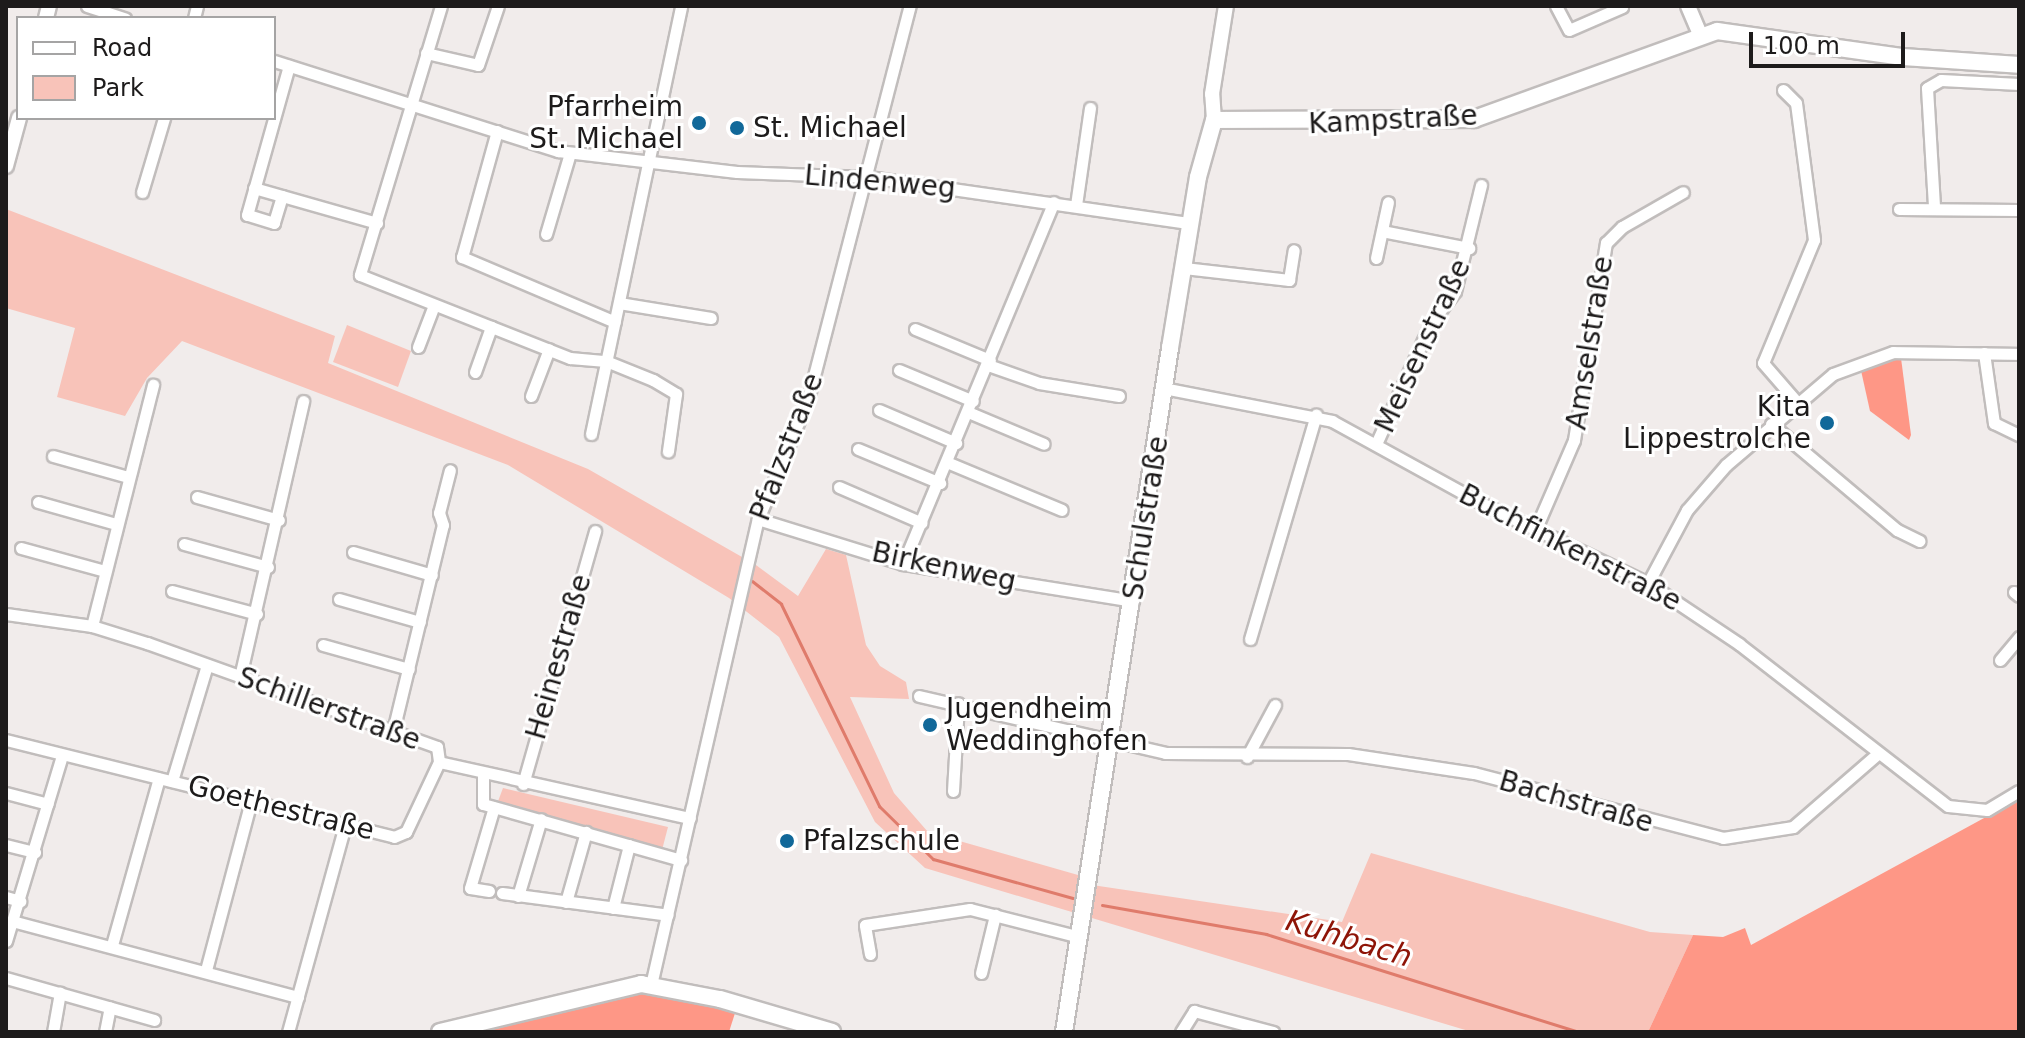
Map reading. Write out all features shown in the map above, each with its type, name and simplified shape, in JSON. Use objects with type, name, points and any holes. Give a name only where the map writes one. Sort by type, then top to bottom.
[{"type":"main road","name":"Kampstraße","points":[[1214,120],[1474,119],[1537,101],[1700,34],[1744,31],[1903,57],[2019,65]]},
{"type":"main road","name":"Schulstraße","points":[[1064,1032],[1168,389],[1190,223],[1214,120]]},
{"type":"main road","points":[[440,1032],[606,989],[651,985],[832,1032]]},
{"type":"street","points":[[87,6],[119,16]]},
{"type":"street","points":[[441,6],[360,275],[549,349],[606,361],[676,394],[668,451]]},
{"type":"street","points":[[426,53],[478,65],[498,6]]},
{"type":"street","points":[[591,434],[681,6]]},
{"type":"street","name":"Pfalzstraße","points":[[651,985],[758,519],[808,399],[869,177],[910,6]]},
{"type":"street","name":"Schulstraße","points":[[1214,120],[1212,94],[1226,6]]},
{"type":"street","points":[[1556,6],[1569,30],[1622,7]]},
{"type":"street","points":[[1688,6],[1700,34]]},
{"type":"street","name":"Lindenweg","points":[[276,62],[410,106],[570,153],[647,163],[869,177],[1190,223]]},
{"type":"street","points":[[276,111],[289,66]]},
{"type":"street","points":[[1934,206],[1927,88],[1941,80],[2019,84]]},
{"type":"street","points":[[1783,90],[1796,103],[1814,240],[1763,363],[1796,401]]},
{"type":"street","points":[[1076,205],[1090,108]]},
{"type":"street","points":[[6,166],[18,120]]},
{"type":"street","points":[[142,192],[163,120]]},
{"type":"street","points":[[274,120],[247,215],[274,223],[282,196]]},
{"type":"street","points":[[497,131],[462,257],[615,322]]},
{"type":"street","points":[[546,234],[570,153]]},
{"type":"street","name":"Meisenstraße","points":[[1376,444],[1431,323],[1455,291],[1469,248],[1481,185]]},
{"type":"street","points":[[254,188],[377,223]]},
{"type":"street","name":"Amselstraße","points":[[1536,528],[1574,440],[1606,243],[1622,227],[1683,192]]},
{"type":"street","points":[[903,564],[949,463],[1054,202]]},
{"type":"street","points":[[1376,258],[1388,202]]},
{"type":"street","points":[[1899,209],[1934,206],[2019,210]]},
{"type":"street","name":"Meisenstraße","points":[[1382,231],[1469,248]]},
{"type":"street","points":[[1184,268],[1289,280],[1294,250]]},
{"type":"street","points":[[619,303],[711,318]]},
{"type":"street","points":[[418,347],[434,305]]},
{"type":"street","points":[[475,372],[491,327]]},
{"type":"street","points":[[915,329],[1039,383],[1119,396]]},
{"type":"street","points":[[531,396],[549,349]]},
{"type":"street","points":[[1984,353],[1994,423],[2019,435]]},
{"type":"street","points":[[1648,583],[1687,510],[1796,401],[1873,355],[2019,354]]},
{"type":"street","points":[[899,370],[1044,444]]},
{"type":"street","points":[[92,626],[153,385]]},
{"type":"street","name":"Buchfinkenstraße","points":[[1168,389],[1316,415],[1648,583],[1739,644],[1876,755],[1936,799],[1974,811],[2000,805],[2019,791]]},
{"type":"street","points":[[240,677],[289,480],[285,461],[303,401]]},
{"type":"street","points":[[879,410],[956,443]]},
{"type":"street","points":[[1250,639],[1316,415]]},
{"type":"street","points":[[1771,424],[1897,530],[1920,541]]},
{"type":"street","points":[[858,449],[940,483]]},
{"type":"street","points":[[53,456],[128,477]]},
{"type":"street","points":[[949,463],[1062,510]]},
{"type":"street","points":[[393,731],[432,575],[450,470]]},
{"type":"street","points":[[839,487],[922,523]]},
{"type":"street","points":[[197,497],[279,520]]},
{"type":"street","points":[[38,502],[116,524]]},
{"type":"street","name":"Birkenweg","points":[[758,519],[903,564],[1133,601]]},
{"type":"street","name":"Heinestraße","points":[[523,784],[595,531]]},
{"type":"street","points":[[184,544],[268,567]]},
{"type":"street","points":[[21,548],[105,571]]},
{"type":"street","points":[[353,552],[432,575]]},
{"type":"street","points":[[172,591],[257,614]]},
{"type":"street","points":[[339,599],[420,622]]},
{"type":"street","name":"Schillerstraße","points":[[6,614],[92,626],[207,665],[437,747],[439,762]]},
{"type":"street","points":[[2000,660],[2019,637]]},
{"type":"street","points":[[323,645],[409,669]]},
{"type":"street","name":"Schillerstraße","points":[[172,781],[207,665]]},
{"type":"street","name":"Bachstraße","points":[[919,696],[1034,718],[1111,743],[1165,753],[1247,757],[1348,754],[1416,763],[1533,787],[1682,831],[1740,838],[1777,833],[1808,818],[1876,755]]},
{"type":"street","points":[[953,791],[958,703]]},
{"type":"street","points":[[1247,757],[1275,705]]},
{"type":"street","name":"Goethestraße","points":[[6,740],[401,837],[439,762]]},
{"type":"street","points":[[6,941],[62,755]]},
{"type":"street","points":[[439,762],[523,784],[690,818]]},
{"type":"street","points":[[483,775],[479,799],[494,807],[681,860]]},
{"type":"street","points":[[112,945],[159,778]]},
{"type":"street","points":[[6,793],[48,804]]},
{"type":"street","points":[[206,970],[251,801]]},
{"type":"street","points":[[489,891],[470,888],[494,807]]},
{"type":"street","points":[[518,896],[541,819]]},
{"type":"street","points":[[288,1032],[345,825]]},
{"type":"street","points":[[566,902],[586,832]]},
{"type":"street","points":[[6,845],[35,852]]},
{"type":"street","points":[[613,908],[629,845]]},
{"type":"street","points":[[502,893],[668,915]]},
{"type":"street","points":[[6,897],[20,901]]},
{"type":"street","points":[[870,954],[865,925],[970,909],[1080,937]]},
{"type":"street","points":[[981,973],[995,915]]},
{"type":"street","points":[[12,921],[112,945],[298,997]]},
{"type":"street","points":[[6,978],[154,1020]]},
{"type":"street","points":[[53,1032],[60,993]]},
{"type":"street","points":[[105,1032],[110,1007]]},
{"type":"street","points":[[1181,1032],[1194,1011],[1273,1032]]},
{"type":"green space","points":[[6,209],[335,336],[328,363],[588,469],[756,565],[798,596],[826,549],[846,555],[866,645],[880,666],[906,682],[909,699],[850,697],[894,793],[928,832],[1092,879],[1092,885],[1342,922],[1371,853],[1650,932],[1693,935],[1648,1032],[1472,1032],[925,868],[875,822],[779,637],[729,598],[508,465],[182,341],[147,378],[125,416],[57,397],[75,328],[6,308]]},
{"type":"green space","points":[[347,325],[411,351],[398,387],[333,362]]},
{"type":"green space","points":[[503,788],[668,827],[662,850],[497,804]]},
{"type":"shaded area","points":[[1901,358],[1911,435],[1909,440],[1870,411],[1860,366]]},
{"type":"shaded area","points":[[2019,799],[2019,1032],[1648,1032],[1693,935],[1723,937],[1745,928],[1751,945]]},
{"type":"shaded area","points":[[645,990],[735,1013],[729,1032],[471,1032]]},
{"type":"waterway","name":"Kuhbach","points":[[752,581],[781,604],[879,806],[933,859],[1073,898]]},
{"type":"waterway","name":"Kuhbach","points":[[1102,905],[1266,934],[1578,1032]]},
{"type":"place","name":"Pfarrheim St. Michael","points":[[699,123]]},
{"type":"place","name":"St. Michael","points":[[737,128]]},
{"type":"place","name":"Kita Lippestrolche","points":[[1827,423]]},
{"type":"place","name":"Jugendheim Weddinghofen","points":[[930,725]]},
{"type":"place","name":"Pfalzschule","points":[[787,841]]}]
